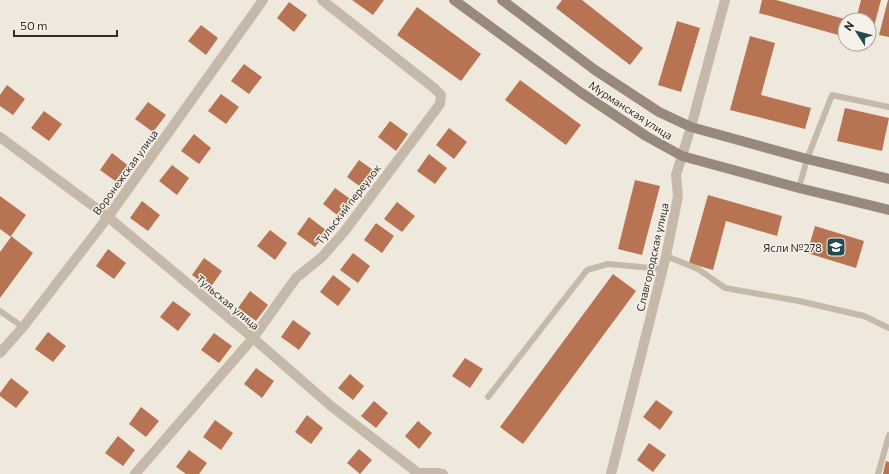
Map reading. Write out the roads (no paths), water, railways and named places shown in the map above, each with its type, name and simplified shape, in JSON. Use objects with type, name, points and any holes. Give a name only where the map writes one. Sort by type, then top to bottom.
[{"type":"main road","name":"Мурманская улица","points":[[454,0],[580,92],[646,136],[682,156],[799,188],[889,210]]},
{"type":"main road","name":"Мурманская улица","points":[[502,0],[596,70],[659,112],[691,127],[807,159],[889,179]]},
{"type":"street","name":"Воронежская улица","points":[[0,353],[23,327],[108,217],[263,0]]},
{"type":"street","name":"Тульский переулок","points":[[135,474],[253,338],[296,278],[322,257],[344,232],[440,104],[441,95],[434,88],[322,0]]},
{"type":"street","name":"Славгородская улица","points":[[610,474],[666,256],[678,196],[676,175],[691,127],[725,0]]},
{"type":"street","name":"Тульская улица","points":[[0,137],[108,217],[253,338],[331,406],[417,474],[439,472],[442,474]]},
{"type":"lane","points":[[799,188],[807,159],[832,94],[889,107]]},
{"type":"lane","points":[[666,256],[698,269],[725,288],[799,301],[864,316],[889,328]]},
{"type":"lane","points":[[488,397],[587,270],[608,264],[662,269]]},
{"type":"lane","points":[[0,311],[23,327]]},
{"type":"lane","points":[[878,474],[889,435]]},
{"type":"place","name":"Ясли №278","points":[[836,247]]}]
